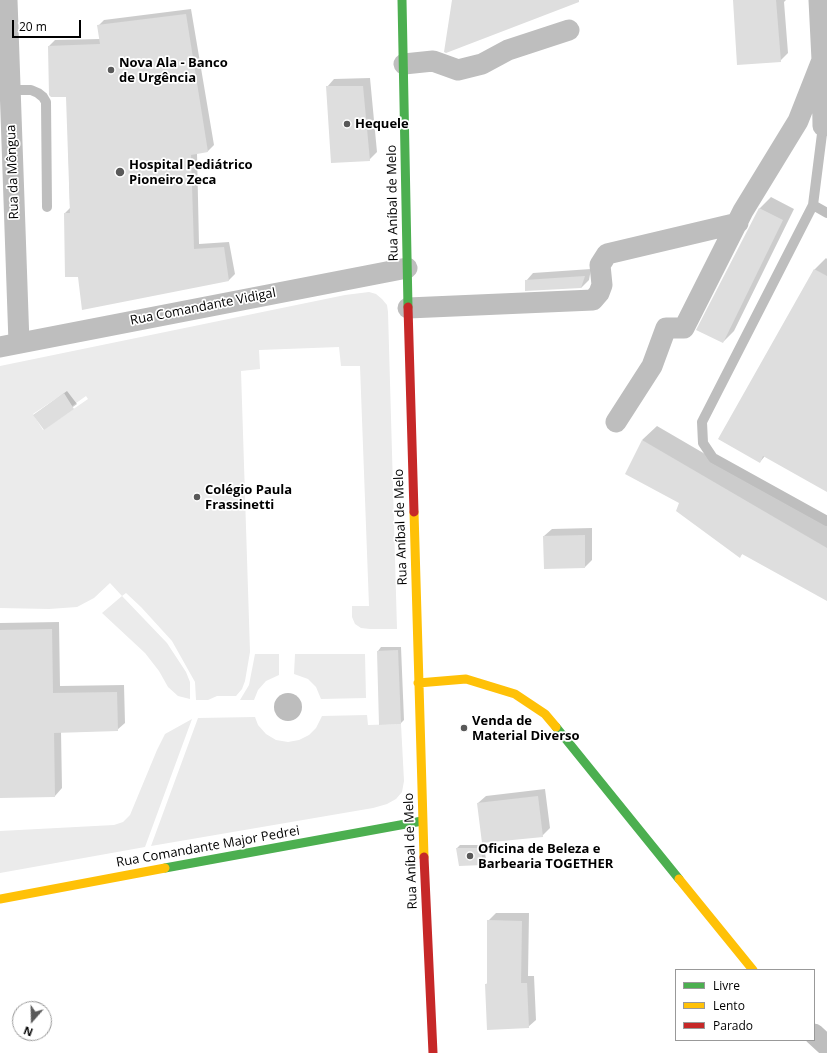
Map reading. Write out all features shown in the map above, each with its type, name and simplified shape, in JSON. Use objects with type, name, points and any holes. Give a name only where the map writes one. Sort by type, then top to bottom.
[{"type":"street","name":"Rua da Môngua","points":[[8,0],[5,90],[10,345]]},
{"type":"street","name":"Rua Aníbal de Melo","points":[[402,0],[407,268],[422,821],[433,1053]]},
{"type":"street","points":[[822,10],[823,126]]},
{"type":"street","points":[[404,64],[432,62],[458,70],[482,64],[508,50],[569,30]]},
{"type":"street","points":[[616,422],[652,366],[666,328],[684,328],[738,223],[798,121],[822,60]]},
{"type":"street","points":[[408,308],[593,300],[599,293],[602,285],[600,265],[607,254],[738,223]]},
{"type":"street","name":"Rua Comandante Vidigal","points":[[10,345],[407,268]]},
{"type":"street","points":[[418,683],[466,679],[515,694],[545,714],[752,969]]},
{"type":"street","name":"Rua Comandante Major Pedrei","points":[[0,899],[422,821]]},
{"type":"street","points":[[815,1035],[827,1046]]},
{"type":"lane","points":[[5,90],[31,90],[38,93],[46,102],[47,207]]},
{"type":"lane","points":[[823,126],[813,205],[702,422],[703,443],[713,458],[827,521]]},
{"type":"lane","points":[[813,205],[827,213]]},
{"type":"shaded area","points":[[369,292],[376,294],[382,299],[387,305],[388,312],[397,629],[361,628],[355,624],[352,617],[352,606],[369,606],[360,366],[341,366],[339,347],[259,350],[260,369],[241,371],[250,652],[245,681],[242,689],[236,696],[217,696],[208,700],[196,700],[195,682],[172,641],[126,593],[122,596],[110,583],[94,598],[77,607],[49,609],[0,608],[0,366],[345,295]],"holes":[[[63,394],[72,406],[86,396],[88,399],[43,430],[33,414]]]},
{"type":"shaded area","points":[[122,596],[167,643],[186,672],[190,682],[190,699],[178,696],[168,687],[159,671],[145,653],[102,613]]},
{"type":"shaded area","points":[[255,654],[279,654],[279,675],[266,681],[258,690],[254,700],[240,700],[249,685]]},
{"type":"shaded area","points":[[295,654],[365,654],[366,698],[321,699],[316,687],[308,679],[294,674]]},
{"type":"shaded area","points":[[288,693],[298,697],[302,707],[298,717],[288,721],[278,717],[274,707],[278,697]]},
{"type":"shaded area","points":[[367,715],[368,725],[401,724],[404,781],[402,792],[396,799],[387,804],[373,808],[151,846],[198,718],[255,717],[258,725],[266,734],[276,740],[288,742],[299,740],[309,735],[316,728],[322,716]]},
{"type":"shaded area","points":[[192,719],[145,847],[0,873],[0,831],[114,825],[123,822],[130,815],[165,734]]},
{"type":"building","points":[[452,0],[579,0],[579,2],[446,53],[444,52]]},
{"type":"building","points":[[733,0],[776,0],[781,62],[737,65]]},
{"type":"building","name":"Hospital Pediátrico Pioneiro Zeca","points":[[186,14],[208,152],[191,155],[194,249],[224,247],[229,281],[82,310],[78,277],[65,277],[64,213],[70,213],[66,97],[51,97],[49,95],[48,46],[100,44],[97,25]]},
{"type":"building","name":"Hequele","points":[[326,86],[363,86],[370,161],[331,163]]},
{"type":"building","points":[[759,208],[783,220],[723,343],[696,330]]},
{"type":"building","points":[[814,269],[827,276],[827,492],[763,456],[760,463],[718,439]]},
{"type":"building","points":[[585,276],[581,288],[525,291],[525,280]]},
{"type":"building","points":[[64,393],[74,409],[44,430],[33,415]]},
{"type":"building","points":[[642,440],[827,548],[827,601],[742,554],[740,558],[676,511],[679,503],[625,474]]},
{"type":"building","points":[[585,535],[585,568],[544,569],[543,536]]},
{"type":"building","points":[[52,629],[53,693],[117,692],[118,731],[54,733],[55,797],[0,798],[0,630]]},
{"type":"building","points":[[398,650],[401,724],[379,725],[377,651]]},
{"type":"building","points":[[538,796],[543,837],[482,843],[477,803]]},
{"type":"building","name":"Oficina de Beleza e Barbearia TOGETHER","points":[[456,848],[481,848],[483,865],[459,866]]},
{"type":"building","points":[[487,920],[522,921],[521,983],[527,983],[529,1028],[487,1030],[485,984],[487,984]]},
{"type":"traffic: fast","points":[[402,0],[408,307]]},
{"type":"traffic: fast","points":[[556,727],[679,879]]},
{"type":"traffic: fast","points":[[165,868],[422,821]]},
{"type":"traffic: slow","points":[[414,512],[424,857]]},
{"type":"traffic: slow","points":[[418,683],[466,679],[515,694],[545,714],[556,727]]},
{"type":"traffic: slow","points":[[0,899],[165,868]]},
{"type":"traffic: slow","points":[[679,879],[752,969]]},
{"type":"traffic: jam","points":[[408,307],[414,512]]},
{"type":"traffic: jam","points":[[424,857],[433,1053]]},
{"type":"place","name":"Nova Ala - Banco de Urgência","points":[[111,70]]},
{"type":"place","name":"Hequele","points":[[347,124]]},
{"type":"place","name":"Hospital Pediátrico Pioneiro Zeca","points":[[120,172]]},
{"type":"place","name":"Colégio Paula Frassinetti","points":[[197,497]]},
{"type":"place","name":"Venda de Material Diverso","points":[[464,728]]},
{"type":"place","name":"Oficina de Beleza e Barbearia TOGETHER","points":[[470,856]]}]
